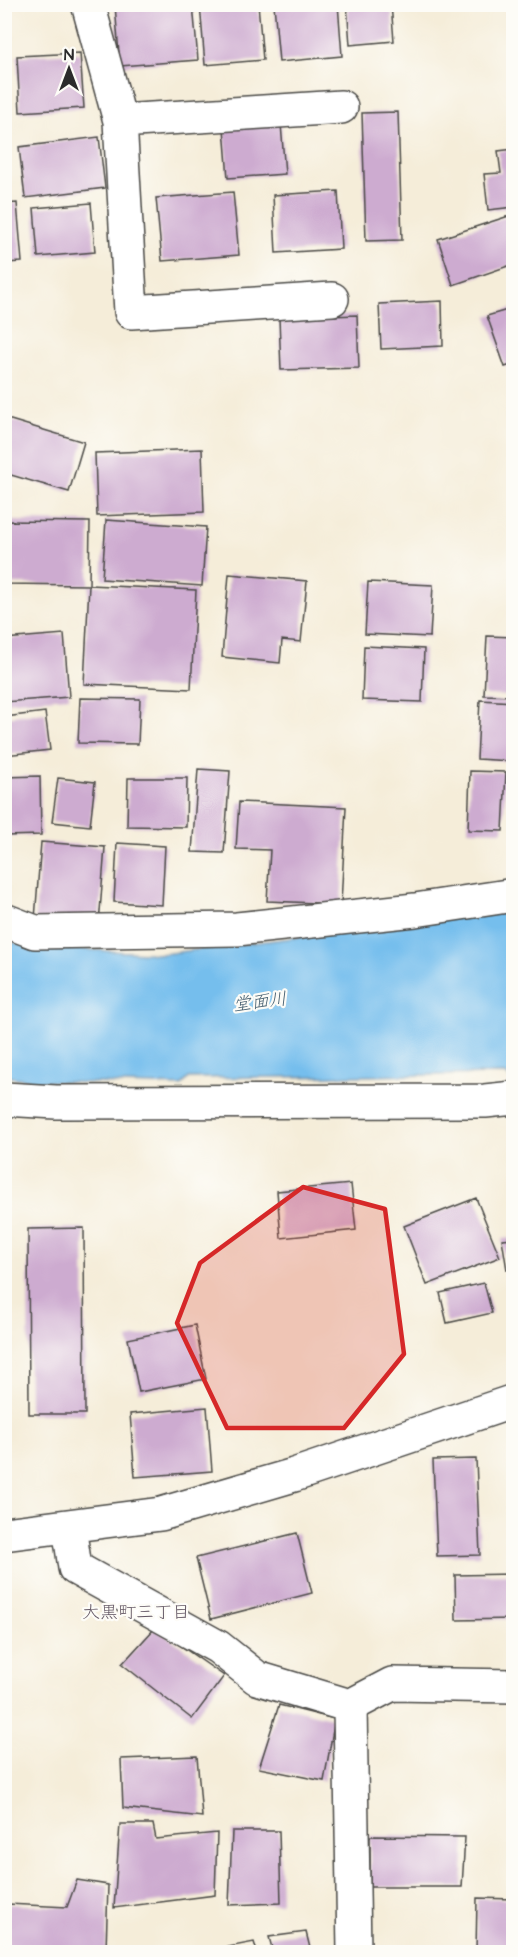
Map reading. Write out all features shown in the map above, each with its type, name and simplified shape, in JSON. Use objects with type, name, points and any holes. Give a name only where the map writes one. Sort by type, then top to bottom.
[{"type":"street","points":[[88,4],[120,121],[130,312],[332,299]]},
{"type":"street","points":[[120,121],[341,107]]},
{"type":"street","points":[[4,920],[35,932],[237,929],[414,910],[513,895]]},
{"type":"street","points":[[4,1099],[68,1102],[485,1101],[513,1098]]},
{"type":"street","points":[[4,1534],[160,1514],[294,1475],[513,1401]]},
{"type":"street","points":[[69,1526],[75,1568],[218,1647],[257,1678],[350,1706],[392,1684],[513,1686]]},
{"type":"street","points":[[350,1706],[354,1953]]},
{"type":"highlighted area","points":[[303,1187],[385,1209],[404,1354],[344,1428],[227,1428],[177,1323],[200,1263]]},
{"type":"water","name":"堂面川","points":[[513,905],[513,1082],[506,1074],[189,1078],[181,1086],[36,1081],[5,1076],[4,940],[27,946],[162,954],[419,922]]},
{"type":"building","points":[[200,4],[258,4],[263,60],[205,65]]},
{"type":"building","points":[[274,4],[338,4],[342,56],[279,62]]},
{"type":"building","points":[[347,4],[391,4],[394,41],[350,45]]},
{"type":"building","points":[[115,5],[193,5],[198,60],[120,66]]},
{"type":"building","points":[[80,53],[84,108],[20,112],[17,56]]},
{"type":"building","points":[[398,112],[402,240],[366,241],[362,113]]},
{"type":"building","points":[[281,124],[285,174],[228,178],[224,128]]},
{"type":"building","points":[[99,137],[105,188],[25,198],[19,147]]},
{"type":"building","points":[[514,149],[514,207],[488,210],[484,174],[501,173],[498,151]]},
{"type":"building","points":[[338,191],[341,249],[276,253],[273,195]]},
{"type":"building","points":[[233,192],[239,255],[162,261],[156,198]]},
{"type":"building","points":[[17,203],[22,262],[4,263],[4,204]]},
{"type":"building","points":[[91,203],[95,252],[38,257],[34,208]]},
{"type":"building","points":[[512,215],[514,264],[453,285],[438,239]]},
{"type":"building","points":[[442,301],[443,346],[381,349],[379,304]]},
{"type":"building","points":[[514,308],[514,364],[505,367],[487,316]]},
{"type":"building","points":[[357,315],[359,368],[281,370],[279,318]]},
{"type":"building","points":[[4,418],[84,442],[69,492],[4,473]]},
{"type":"building","points":[[202,449],[204,512],[97,516],[95,453]]},
{"type":"building","points":[[106,520],[206,527],[202,586],[102,579]]},
{"type":"building","points":[[4,521],[90,522],[89,585],[4,584]]},
{"type":"building","points":[[229,574],[307,581],[301,642],[282,640],[280,663],[222,657]]},
{"type":"building","points":[[368,582],[433,585],[430,637],[365,634]]},
{"type":"building","points":[[89,585],[196,590],[191,689],[84,684]]},
{"type":"building","points":[[64,634],[69,697],[4,702],[4,639]]},
{"type":"building","points":[[487,636],[514,637],[514,696],[484,695]]},
{"type":"building","points":[[364,646],[424,649],[422,702],[362,700]]},
{"type":"building","points":[[80,698],[140,699],[138,744],[78,743]]},
{"type":"building","points":[[480,700],[514,702],[512,761],[477,759]]},
{"type":"building","points":[[45,712],[50,750],[5,755],[5,717]]},
{"type":"building","points":[[198,769],[230,771],[224,853],[192,852]]},
{"type":"building","points":[[470,771],[506,772],[503,831],[468,830]]},
{"type":"building","points":[[40,776],[41,835],[4,836],[4,777]]},
{"type":"building","points":[[58,778],[95,782],[90,826],[52,822]]},
{"type":"building","points":[[128,778],[187,778],[186,827],[127,826]]},
{"type":"building","points":[[239,802],[346,807],[341,904],[267,901],[270,850],[236,849]]},
{"type":"building","points":[[41,842],[105,847],[99,924],[35,919]]},
{"type":"building","points":[[117,843],[165,846],[162,905],[114,902]]},
{"type":"building","points":[[351,1184],[356,1230],[281,1238],[277,1191]]},
{"type":"building","points":[[476,1198],[500,1257],[427,1285],[404,1226]]},
{"type":"building","points":[[84,1228],[85,1414],[29,1414],[28,1229]]},
{"type":"building","points":[[514,1238],[514,1269],[507,1270],[502,1239]]},
{"type":"building","points":[[484,1283],[492,1313],[447,1323],[440,1293]]},
{"type":"building","points":[[195,1325],[206,1379],[139,1392],[128,1339]]},
{"type":"building","points":[[207,1407],[212,1471],[135,1477],[130,1414]]},
{"type":"building","points":[[476,1459],[480,1555],[437,1556],[433,1460]]},
{"type":"building","points":[[297,1533],[312,1593],[211,1619],[196,1558]]},
{"type":"building","points":[[514,1574],[514,1619],[456,1620],[455,1575]]},
{"type":"building","points":[[155,1628],[224,1676],[192,1719],[122,1664]]},
{"type":"building","points":[[279,1705],[335,1719],[324,1781],[259,1768]]},
{"type":"building","points":[[197,1756],[202,1817],[123,1808],[121,1759]]},
{"type":"building","points":[[120,1824],[153,1824],[156,1839],[217,1833],[215,1895],[114,1908]]},
{"type":"building","points":[[232,1831],[279,1831],[281,1903],[229,1905]]},
{"type":"building","points":[[370,1836],[465,1837],[462,1887],[370,1887]]},
{"type":"building","points":[[77,1880],[108,1885],[106,1950],[7,1948],[8,1904],[67,1907]]},
{"type":"building","points":[[477,1898],[514,1899],[514,1952],[476,1952]]},
{"type":"building","points":[[306,1932],[311,1952],[273,1952],[269,1937]]},
{"type":"building","points":[[254,1942],[257,1952],[207,1952],[207,1951]]},
{"type":"district","name":"大黒町三丁目","points":[[136,1612]]}]
